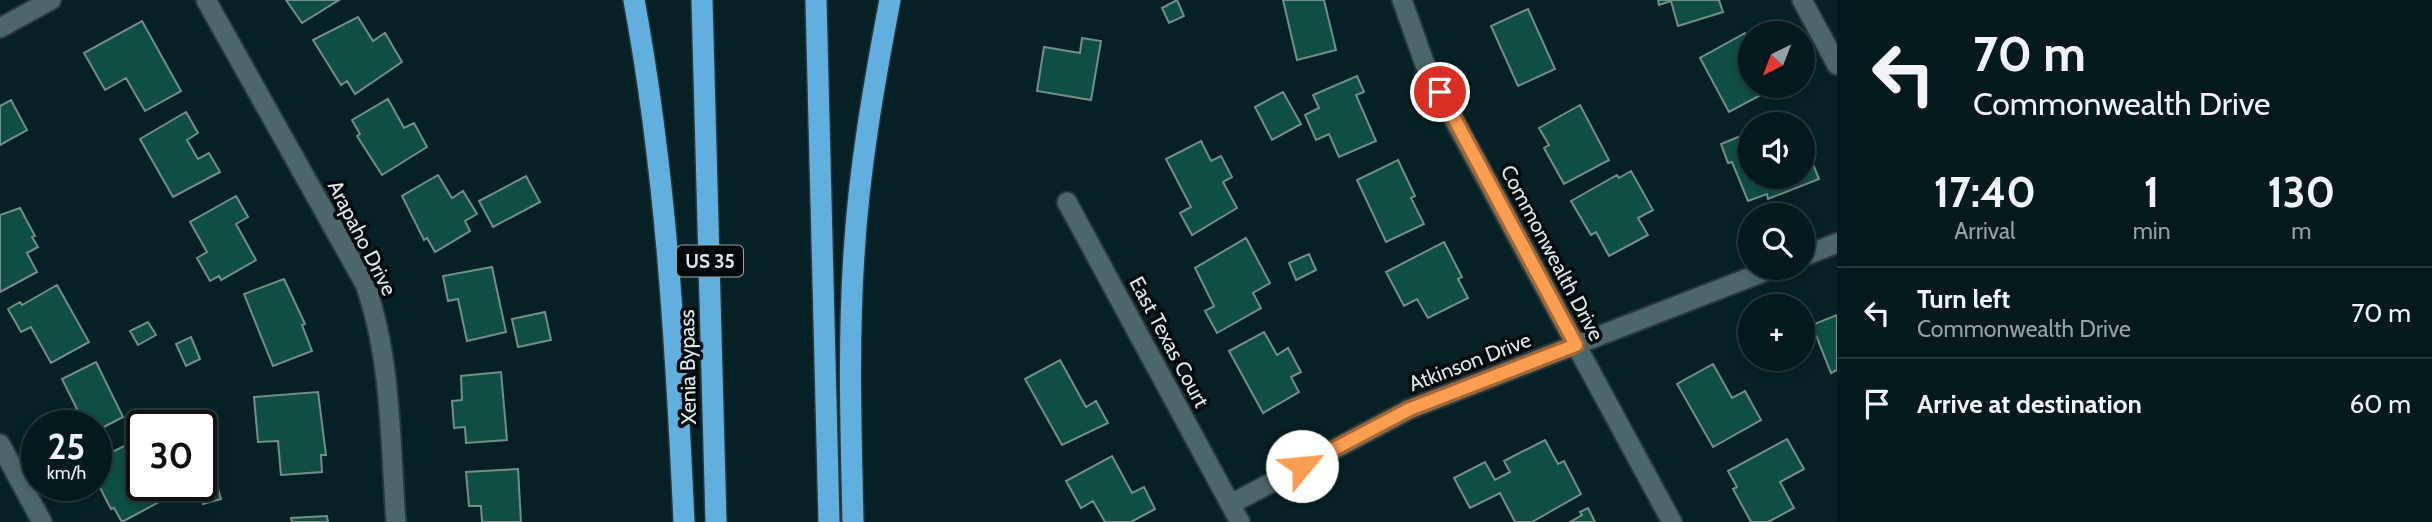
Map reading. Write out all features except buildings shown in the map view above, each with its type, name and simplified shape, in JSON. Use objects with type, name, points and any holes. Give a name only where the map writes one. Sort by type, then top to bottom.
[{"type":"highway","points":[[634,0],[654,124],[678,392],[684,522]]},
{"type":"highway","name":"Xenia Bypass","points":[[702,0],[716,522]]},
{"type":"highway","points":[[816,0],[829,522]]},
{"type":"highway","points":[[853,522],[849,360],[854,254],[863,161],[890,0]]},
{"type":"street","points":[[0,28],[51,0]]},
{"type":"street","name":"Arapaho Drive","points":[[205,0],[365,284],[378,320],[385,357],[396,522]]},
{"type":"street","name":"Commonwealth Drive","points":[[1402,0],[1427,70],[1672,522]]},
{"type":"street","points":[[1802,0],[1837,65]]},
{"type":"street","name":"East Texas Court","points":[[1067,202],[1240,522]]},
{"type":"street","points":[[1815,252],[1837,243]]},
{"type":"street","name":"Atkinson Drive","points":[[1231,504],[1410,409],[1743,280]]},
{"type":"street","points":[[0,444],[42,522]]},
{"type":"route","points":[[1302,466],[1410,409],[1576,345],[1440,92]]}]
